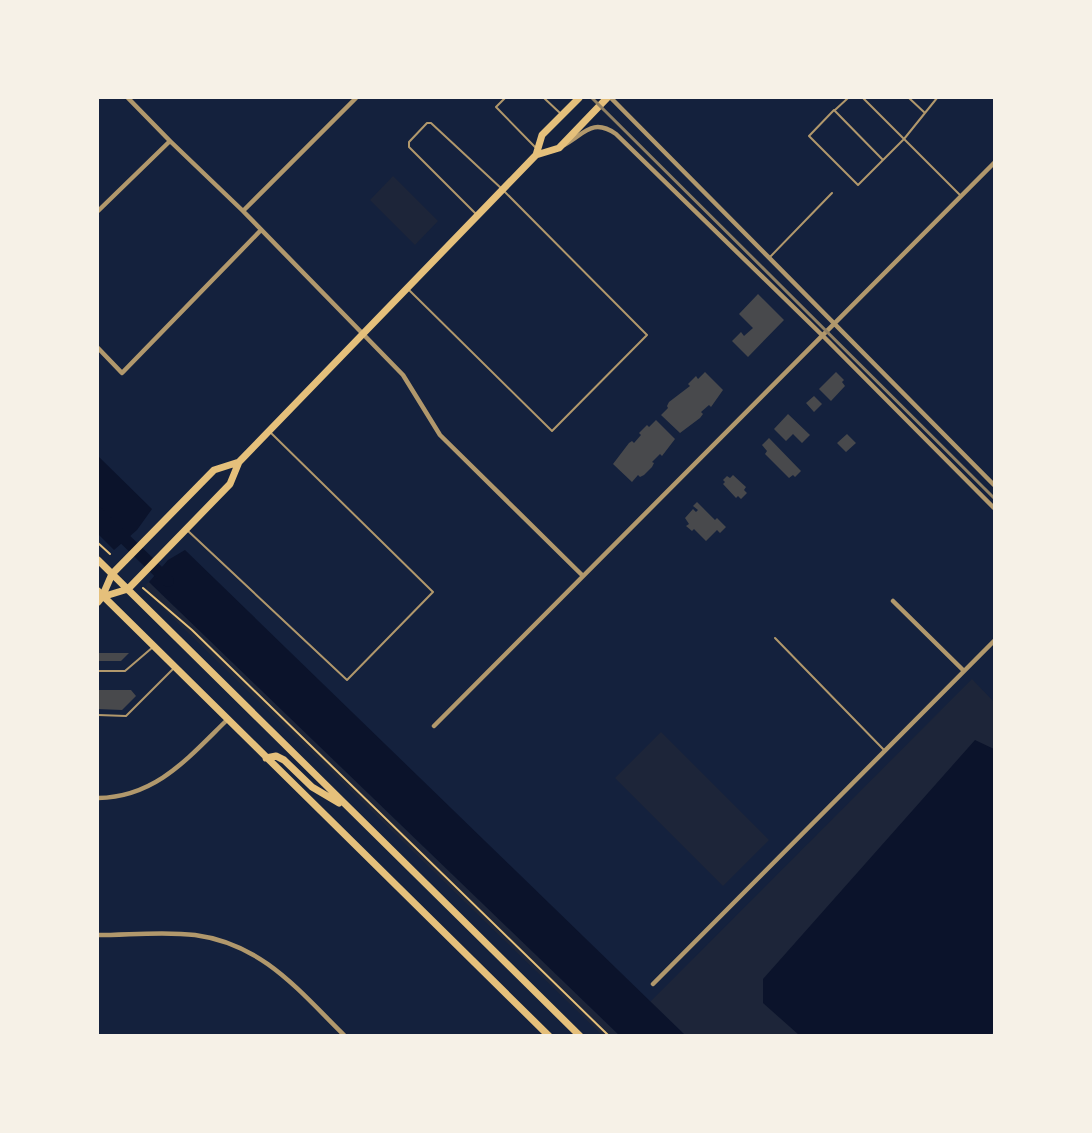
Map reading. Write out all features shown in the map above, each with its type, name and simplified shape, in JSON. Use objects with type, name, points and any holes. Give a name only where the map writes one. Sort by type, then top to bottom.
[{"type":"main road","points":[[99,597],[128,589],[187,529],[230,484],[239,462],[268,430],[477,216],[536,152],[542,135],[576,98]]},
{"type":"main road","points":[[536,152],[559,148],[607,98]]},
{"type":"main road","points":[[99,597],[112,574],[214,470],[239,462]]},
{"type":"main road","points":[[98,560],[580,1035]]},
{"type":"main road","points":[[99,597],[153,647],[549,1035]]},
{"type":"main road","points":[[266,758],[276,756],[284,760],[312,787],[350,809]]},
{"type":"street","points":[[128,98],[243,211],[403,375],[440,435],[583,576]]},
{"type":"street","points":[[243,211],[356,98]]},
{"type":"street","points":[[612,98],[994,485]]},
{"type":"street","points":[[559,148],[591,127],[599,126],[616,134],[823,336],[994,508]]},
{"type":"street","points":[[98,211],[170,141]]},
{"type":"street","points":[[434,726],[994,163]]},
{"type":"street","points":[[98,348],[122,373],[261,230]]},
{"type":"street","points":[[893,602],[964,671]]},
{"type":"street","points":[[653,984],[994,641]]},
{"type":"street","points":[[98,798],[136,791],[167,776],[227,720]]},
{"type":"street","points":[[98,935],[192,934],[232,943],[258,956],[284,976],[345,1035]]},
{"type":"lane","points":[[505,98],[496,107],[536,152]]},
{"type":"lane","points":[[544,98],[562,115]]},
{"type":"lane","points":[[848,98],[808,136],[858,185],[904,139],[937,98]]},
{"type":"lane","points":[[863,98],[961,196]]},
{"type":"lane","points":[[909,98],[926,113]]},
{"type":"lane","points":[[834,110],[883,160]]},
{"type":"lane","points":[[407,288],[552,431],[647,335],[502,189],[431,123],[427,123],[409,142],[409,147],[477,216]]},
{"type":"lane","points":[[769,258],[832,193]]},
{"type":"lane","points":[[187,529],[346,680],[433,592],[268,430]]},
{"type":"lane","points":[[774,638],[885,751]]},
{"type":"lane","points":[[98,670],[125,670],[153,647]]},
{"type":"lane","points":[[98,715],[126,716],[174,668]]},
{"type":"path","points":[[98,543],[110,554]]},
{"type":"path","points":[[143,588],[192,630],[609,1035]]},
{"type":"shaded area","points":[[393,176],[438,221],[415,245],[370,200]]},
{"type":"shaded area","points":[[98,456],[152,509],[137,530],[114,550],[98,534]]},
{"type":"shaded area","points":[[185,550],[685,1035],[619,1035],[149,582],[168,560]]},
{"type":"shaded area","points":[[149,582],[619,1035],[602,1035],[147,593],[146,584]]},
{"type":"shaded area","points":[[972,679],[994,702],[994,1035],[685,1035],[650,1002]]},
{"type":"shaded area","points":[[661,732],[769,840],[723,886],[615,778]]},
{"type":"shaded area","points":[[975,740],[994,749],[994,1031],[990,1036],[799,1035],[763,1003],[763,979]]},
{"type":"building","points":[[758,294],[784,320],[748,357],[732,341],[741,332],[744,336],[753,328],[739,314]]},
{"type":"building","points":[[705,372],[723,390],[711,407],[709,405],[701,412],[703,414],[700,418],[680,433],[661,415],[668,408],[669,402],[690,386],[688,384],[696,376],[698,379]]},
{"type":"building","points":[[836,372],[844,380],[842,382],[845,386],[831,401],[819,389]]},
{"type":"building","points":[[814,396],[822,404],[814,412],[806,403]]},
{"type":"building","points":[[788,414],[810,435],[802,443],[793,434],[786,441],[774,429]]},
{"type":"building","points":[[656,420],[675,439],[662,456],[660,454],[652,462],[654,463],[652,467],[644,475],[640,477],[638,475],[632,482],[613,464],[629,443],[632,441],[634,443],[641,435],[639,433]]},
{"type":"building","points":[[847,434],[856,443],[846,452],[837,443]]},
{"type":"building","points":[[769,438],[801,471],[795,477],[793,475],[789,478],[765,454],[767,451],[762,445]]},
{"type":"building","points":[[733,475],[746,487],[744,490],[747,493],[741,499],[738,496],[736,498],[723,484],[727,476],[730,478]]},
{"type":"building","points":[[697,502],[715,520],[717,518],[726,527],[720,533],[717,530],[706,541],[694,529],[692,531],[686,526],[689,524],[685,518],[693,509],[696,512],[698,510],[693,506]]},
{"type":"building","points":[[98,653],[129,653],[121,661],[98,661]]},
{"type":"building","points":[[98,690],[131,690],[136,696],[122,710],[98,709]]},
{"type":"waterway","points":[[98,513],[168,581]]},
{"type":"railway","points":[[592,98],[994,498]]}]
